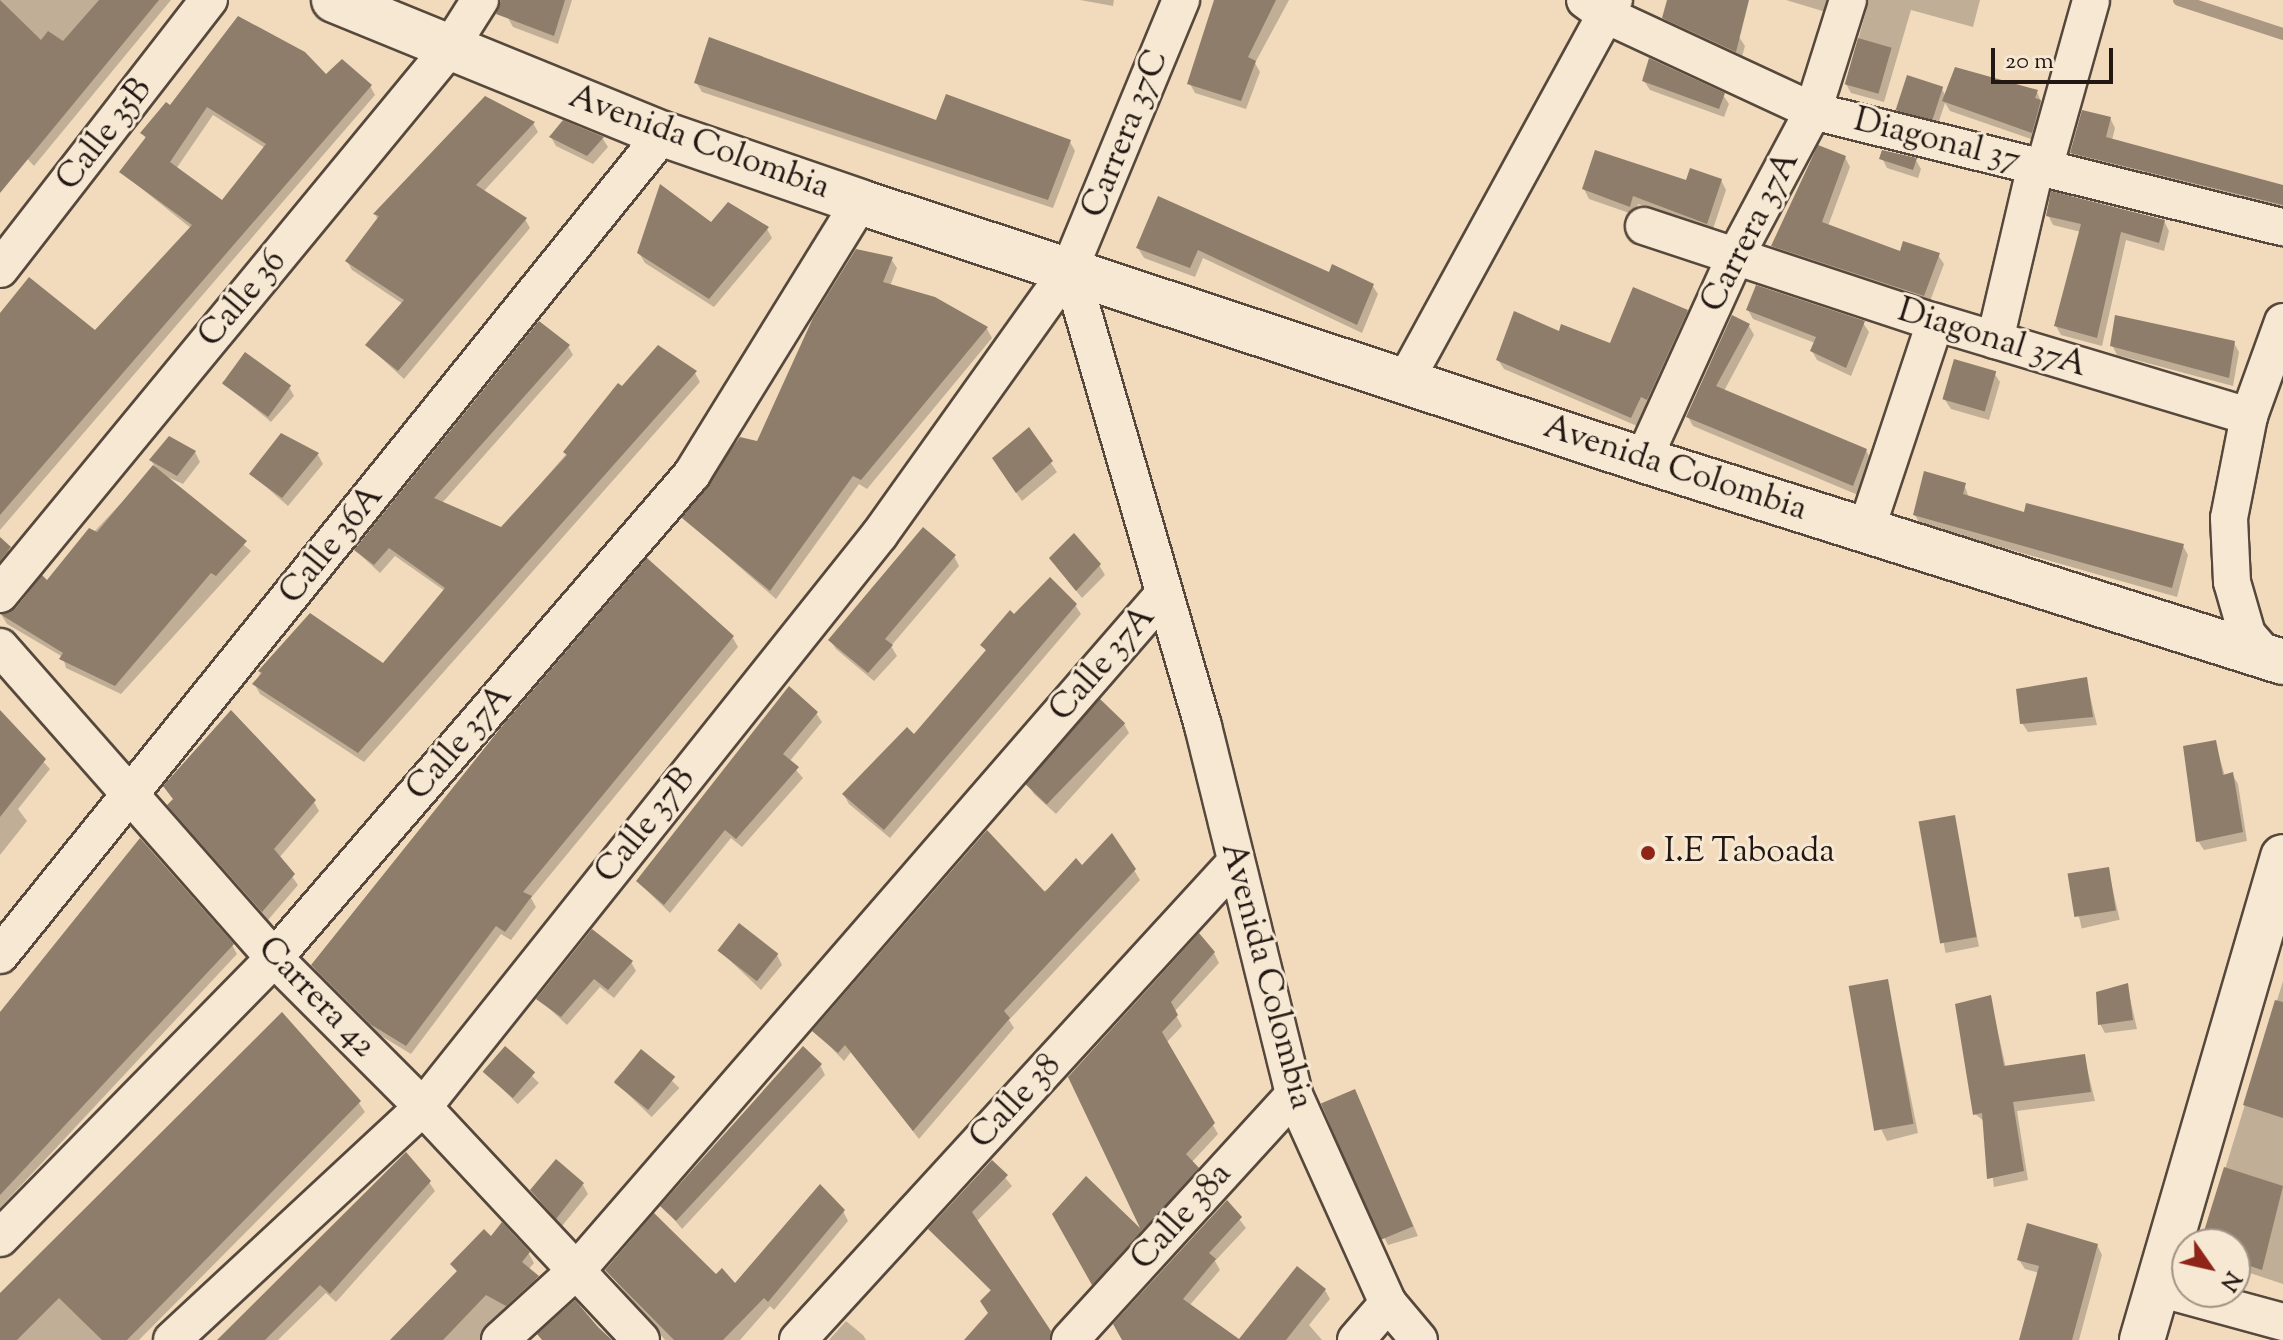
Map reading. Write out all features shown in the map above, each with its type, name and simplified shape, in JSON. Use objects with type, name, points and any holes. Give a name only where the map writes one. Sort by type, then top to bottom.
[{"type":"street","name":"Calle 35B","points":[[0,269],[209,0]]},
{"type":"street","name":"Avenida Colombia","points":[[334,0],[663,134],[860,202],[1070,268],[1643,460],[2275,659]]},
{"type":"street","name":"Calle 36","points":[[0,594],[449,49],[480,0]]},
{"type":"street","name":"Carrera 37C","points":[[1070,268],[1181,0]]},
{"type":"street","name":"Carrera 37A","points":[[1643,460],[1734,259],[1813,111],[1848,0]]},
{"type":"street","points":[[1995,340],[2040,167],[2091,1]]},
{"type":"street","name":"Diagonal 37","points":[[1602,5],[1813,111],[2283,227]]},
{"type":"street","points":[[1405,381],[1602,5]]},
{"type":"street","name":"Calle 36A","points":[[0,955],[663,134]]},
{"type":"street","name":"Calle 37A","points":[[0,1238],[274,958],[692,474],[860,202]]},
{"type":"street","name":"Diagonal 37A","points":[[1644,226],[1734,259],[2249,416]]},
{"type":"street","name":"Avenida Colombia","points":[[1070,268],[1162,596],[1203,726],[1234,864],[1294,1095],[1388,1303],[1419,1340]]},
{"type":"street","name":"Calle 37B","points":[[172,1340],[423,1107],[880,534],[1070,268]]},
{"type":"street","points":[[1866,530],[1935,322]]},
{"type":"street","points":[[2275,659],[2247,634],[2229,554],[2229,518],[2249,416],[2283,322]]},
{"type":"street","name":"Calle 37A","points":[[500,1340],[577,1270],[1162,596]]},
{"type":"street","name":"Carrera 42","points":[[0,647],[274,958],[423,1107],[641,1340]]},
{"type":"street","points":[[2142,1340],[2283,857]]},
{"type":"street","name":"Calle 38","points":[[798,1340],[1234,864]]},
{"type":"street","name":"Calle 38a","points":[[1070,1340],[1294,1095]]},
{"type":"street","points":[[2158,1288],[2283,1322]]},
{"type":"street","points":[[1356,1340],[1388,1303]]},
{"type":"building","points":[[0,0],[41,40],[48,31],[63,41],[99,0],[159,0],[0,193]]},
{"type":"building","points":[[501,0],[565,0],[554,36],[496,14]]},
{"type":"building","points":[[1214,0],[1276,0],[1248,57],[1256,61],[1241,101],[1187,84]]},
{"type":"building","points":[[1667,0],[1749,0],[1736,52],[1662,18]]},
{"type":"building","points":[[238,16],[305,52],[326,74],[342,59],[372,85],[0,515],[0,313],[29,277],[95,330],[192,225],[119,172],[146,137],[140,133],[166,102],[170,105]],"holes":[[[207,107],[266,144],[222,200],[170,162]]]},
{"type":"building","points":[[709,37],[936,120],[946,94],[1071,140],[1048,200],[694,83]]},
{"type":"building","points":[[1858,38],[1892,48],[1878,94],[1845,84]]},
{"type":"building","points":[[1649,58],[1725,93],[1719,109],[1642,81]]},
{"type":"building","points":[[1955,67],[2038,90],[2035,98],[2041,100],[2032,133],[1942,101]]},
{"type":"building","points":[[1907,75],[1943,87],[1932,122],[1896,110]]},
{"type":"building","points":[[485,96],[535,122],[476,185],[527,218],[398,371],[365,345],[404,300],[345,261],[379,216],[373,214]]},
{"type":"building","points":[[2082,110],[2111,117],[2106,137],[2283,185],[2283,205],[2070,153]]},
{"type":"building","points":[[563,120],[604,137],[587,156],[549,137]]},
{"type":"building","points":[[1818,145],[1846,156],[1822,222],[1900,251],[1903,241],[1940,253],[1924,296],[1771,246]]},
{"type":"building","points":[[1595,150],[1686,180],[1690,168],[1722,179],[1707,224],[1633,196],[1630,207],[1582,189]]},
{"type":"building","points":[[1882,150],[1917,158],[1913,170],[1879,159]]},
{"type":"building","points":[[660,184],[711,222],[728,202],[769,227],[709,299],[637,253]]},
{"type":"building","points":[[2051,191],[2165,220],[2159,243],[2121,232],[2097,338],[2054,326],[2081,224],[2046,216]]},
{"type":"building","points":[[1158,196],[1329,272],[1332,264],[1374,284],[1357,325],[1198,250],[1190,268],[1136,248]]},
{"type":"building","points":[[856,249],[893,257],[883,282],[935,297],[988,327],[861,480],[853,476],[770,591],[682,518],[740,437],[757,441],[813,318]]},
{"type":"building","points":[[1756,285],[1865,321],[1846,368],[1810,351],[1816,337],[1746,310]]},
{"type":"building","points":[[1633,287],[1688,310],[1647,400],[1641,397],[1631,418],[1496,360],[1514,311],[1559,331],[1561,324],[1610,343]]},
{"type":"building","points":[[1732,315],[1750,324],[1716,386],[1867,449],[1853,486],[1686,417]]},
{"type":"building","points":[[2115,315],[2235,341],[2229,378],[2110,346]]},
{"type":"building","points":[[539,321],[570,345],[434,498],[501,527],[567,455],[563,452],[618,383],[622,386],[658,345],[697,371],[358,753],[252,684],[262,673],[258,671],[310,613],[383,663],[445,588],[389,548],[374,565],[354,550]]},
{"type":"building","points":[[245,352],[291,386],[268,417],[222,384]]},
{"type":"building","points":[[1954,359],[1996,371],[1985,412],[1942,399]]},
{"type":"building","points":[[1029,427],[1053,461],[1016,493],[992,458]]},
{"type":"building","points":[[281,433],[319,453],[282,498],[249,474]]},
{"type":"building","points":[[169,436],[196,451],[177,476],[149,460]]},
{"type":"building","points":[[153,465],[247,541],[216,576],[211,573],[115,686],[59,659],[63,653],[0,614],[16,608],[42,575],[47,580],[89,528],[97,532]]},
{"type":"building","points":[[1924,471],[1966,483],[1963,494],[2024,512],[2026,503],[2184,544],[2172,588],[1913,515]]},
{"type":"building","points":[[923,527],[956,555],[885,639],[893,645],[868,673],[828,640]]},
{"type":"building","points":[[1074,533],[1101,564],[1076,591],[1049,558]]},
{"type":"building","points":[[0,537],[11,547],[0,561]]},
{"type":"building","points":[[647,558],[734,636],[523,892],[532,896],[505,932],[496,926],[406,1046],[370,1024],[311,965],[503,725]]},
{"type":"building","points":[[1050,577],[1077,604],[884,830],[842,794],[907,727],[914,734],[986,650],[980,645],[1010,610],[1014,614]]},
{"type":"building","points":[[2087,677],[2093,717],[2020,724],[2016,689]]},
{"type":"building","points":[[789,686],[818,712],[783,754],[799,767],[736,839],[725,830],[664,905],[636,881]]},
{"type":"building","points":[[1100,699],[1125,723],[1047,805],[1022,780]]},
{"type":"building","points":[[0,710],[46,759],[0,817]]},
{"type":"building","points":[[231,710],[316,800],[274,849],[295,874],[262,912],[167,805],[173,799],[163,786]]},
{"type":"building","points":[[2216,740],[2223,775],[2233,772],[2243,832],[2196,842],[2183,746]]},
{"type":"building","points":[[1955,815],[1977,937],[1940,944],[1919,821]]},
{"type":"building","points":[[987,830],[1045,892],[1076,858],[1082,865],[1112,833],[1136,869],[1004,1011],[1010,1018],[913,1131],[845,1045],[838,1053],[812,1031]]},
{"type":"building","points":[[140,838],[234,944],[0,1195],[0,1012]]},
{"type":"building","points":[[2109,867],[2116,910],[2074,917],[2068,874]]},
{"type":"building","points":[[739,923],[778,954],[757,981],[717,951]]},
{"type":"building","points":[[592,929],[633,961],[608,990],[594,979],[561,1017],[536,999]]},
{"type":"building","points":[[1199,933],[1215,952],[1171,1002],[1178,1015],[1162,1032],[1215,1123],[1186,1154],[1199,1168],[1092,1285],[1052,1214],[1086,1176],[1140,1228],[1068,1077]]},
{"type":"building","points":[[1888,979],[1914,1124],[1874,1131],[1849,986]]},
{"type":"building","points":[[2128,983],[2133,1020],[2098,1025],[2096,992]]},
{"type":"building","points":[[1991,995],[2004,1066],[2085,1054],[2091,1092],[2013,1102],[2024,1171],[1987,1179],[1982,1113],[1973,1115],[1955,1004]]},
{"type":"building","points":[[2275,1000],[2283,1002],[2283,1118],[2243,1105]]},
{"type":"building","points":[[282,1012],[361,1101],[127,1340],[102,1340],[59,1298],[17,1340],[0,1340],[0,1293]]},
{"type":"building","points":[[505,1046],[535,1072],[513,1098],[483,1072]]},
{"type":"building","points":[[803,1046],[822,1064],[676,1221],[660,1206]]},
{"type":"building","points":[[641,1049],[675,1077],[648,1110],[614,1082]]},
{"type":"building","points":[[1355,1089],[1413,1226],[1379,1241],[1321,1103]]},
{"type":"building","points":[[406,1152],[431,1181],[330,1294],[320,1285],[265,1340],[217,1340]]},
{"type":"building","points":[[556,1159],[584,1183],[556,1219],[530,1190]]},
{"type":"building","points":[[992,1160],[1008,1175],[972,1212],[1051,1331],[1050,1340],[964,1340],[988,1313],[980,1301],[991,1290],[928,1229]]},
{"type":"building","points":[[2224,1167],[2283,1186],[2262,1270],[2251,1266],[2251,1228],[2205,1228]]},
{"type":"building","points":[[820,1184],[845,1210],[768,1302],[764,1298],[723,1340],[674,1340],[605,1270],[654,1213],[716,1274],[722,1268],[735,1283]]},
{"type":"building","points":[[1227,1200],[1242,1217],[1209,1253],[1216,1259],[1183,1299],[1239,1339],[1297,1266],[1326,1289],[1286,1340],[1122,1340],[1113,1324]]},
{"type":"building","points":[[502,1222],[530,1252],[522,1262],[539,1276],[506,1306],[486,1295],[443,1340],[390,1340],[457,1271],[450,1264],[484,1229],[491,1236]]},
{"type":"building","points":[[2027,1223],[2098,1244],[2072,1340],[2019,1340],[2039,1266],[2017,1260]]},
{"type":"building","points":[[575,1300],[612,1340],[542,1340],[537,1334]]},
{"type":"waterway","points":[[2179,0],[2283,34]]},
{"type":"place","name":"I.E Taboada","points":[[1648,853]]}]
